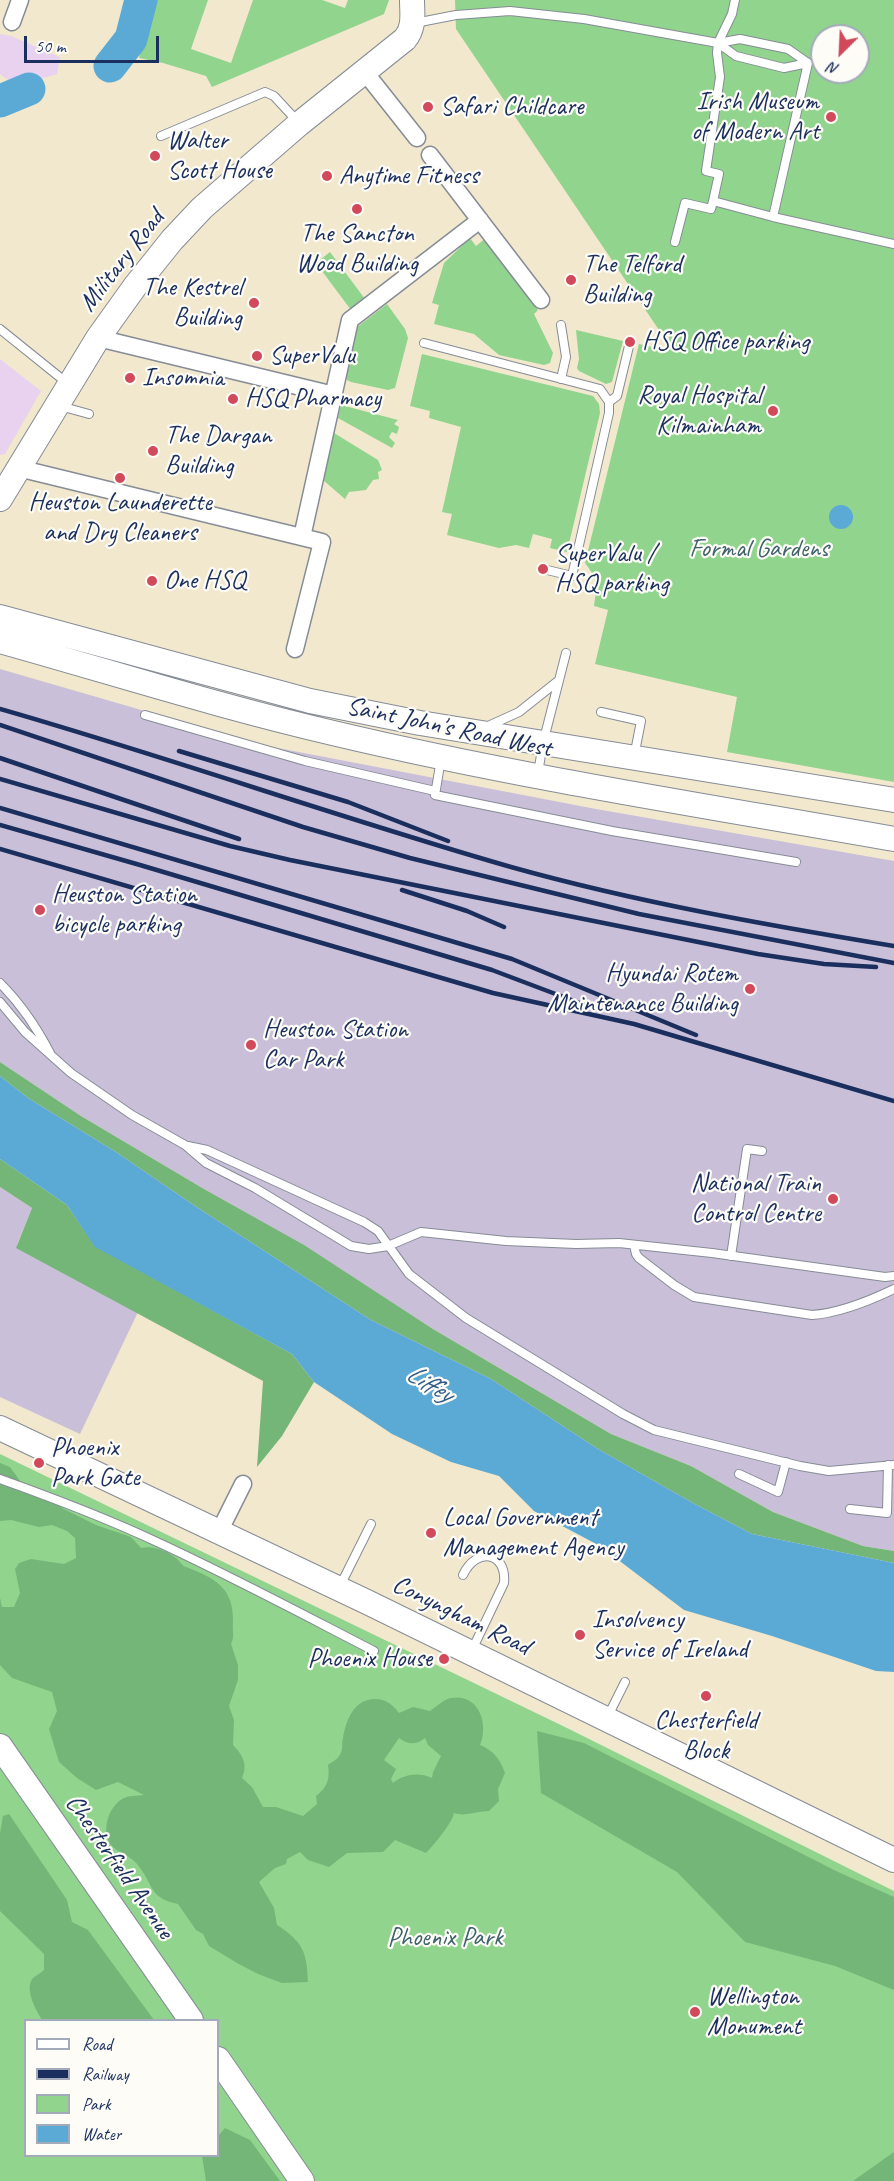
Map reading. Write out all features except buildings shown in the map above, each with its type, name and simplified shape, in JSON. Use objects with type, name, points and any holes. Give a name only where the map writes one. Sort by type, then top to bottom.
[{"type":"main road","points":[[412,0],[412,24]]},
{"type":"main road","name":"Military Road","points":[[0,499],[98,338],[171,240],[194,216],[299,124],[405,39],[410,33],[412,24]]},
{"type":"main road","name":"Saint John's Road West","points":[[0,617],[310,701],[420,723],[894,800]]},
{"type":"main road","name":"Saint John's Road West","points":[[0,641],[330,733],[441,758],[894,839]]},
{"type":"main road","name":"Conyngham Road","points":[[0,1428],[339,1588],[894,1860]]},
{"type":"main road","name":"Chesterfield Avenue","points":[[0,1746],[190,2019]]},
{"type":"main road","points":[[219,2060],[302,2181]]},
{"type":"street","points":[[12,22],[20,0]]},
{"type":"street","points":[[364,70],[417,138]]},
{"type":"street","points":[[430,155],[541,300]]},
{"type":"street","points":[[302,537],[350,320],[480,220]]},
{"type":"street","points":[[98,338],[334,395]]},
{"type":"street","points":[[18,468],[322,542],[295,649]]},
{"type":"street","points":[[219,1532],[243,1484]]},
{"type":"lane","points":[[675,242],[685,203],[711,209],[713,201],[719,174],[706,171],[720,77],[718,42],[732,14],[735,0]]},
{"type":"lane","points":[[412,24],[456,15],[510,11],[584,19],[718,42],[740,39],[788,50],[808,63]]},
{"type":"lane","points":[[718,42],[736,56],[784,68],[808,63]]},
{"type":"lane","points":[[773,217],[808,63]]},
{"type":"lane","points":[[161,136],[265,92],[274,96],[299,124]]},
{"type":"lane","points":[[713,201],[894,244]]},
{"type":"lane","points":[[561,325],[566,357],[561,379]]},
{"type":"lane","points":[[0,329],[63,395],[88,414]]},
{"type":"lane","points":[[609,402],[617,396],[630,342]]},
{"type":"lane","points":[[424,343],[600,389],[609,402],[609,413],[572,576],[543,569]]},
{"type":"lane","points":[[537,776],[543,742],[566,653]]},
{"type":"lane","points":[[477,732],[519,712],[559,681]]},
{"type":"lane","points":[[601,712],[640,721],[633,758]]},
{"type":"lane","points":[[145,715],[305,761],[435,791]]},
{"type":"lane","points":[[441,758],[435,795],[612,831],[796,862]]},
{"type":"lane","points":[[0,983],[19,1002],[36,1026],[54,1060]]},
{"type":"lane","points":[[0,1002],[25,1032],[54,1060],[132,1115],[185,1145],[206,1163],[255,1188],[351,1246],[369,1249],[388,1245],[421,1232],[506,1241],[634,1245],[885,1277],[894,1276]]},
{"type":"lane","points":[[185,1145],[207,1150],[364,1222],[378,1231],[409,1274],[466,1318],[623,1414],[654,1430],[829,1471],[891,1465],[886,1513],[850,1509]]},
{"type":"lane","points":[[731,1256],[747,1149],[762,1150]]},
{"type":"lane","points":[[634,1245],[639,1258],[674,1285],[694,1297],[705,1299],[812,1315],[853,1306],[894,1289]]},
{"type":"lane","points":[[739,1474],[778,1492],[786,1462]]},
{"type":"lane","points":[[0,1479],[156,1541],[374,1651]]},
{"type":"lane","points":[[339,1588],[371,1524]]},
{"type":"lane","points":[[463,1575],[470,1563],[477,1557],[488,1556],[497,1560],[505,1575],[500,1592],[471,1653]]},
{"type":"lane","points":[[606,1718],[625,1682]]},
{"type":"shaded area","points":[[0,34],[11,36],[60,57],[57,74],[16,86],[0,74]]},
{"type":"shaded area","points":[[0,359],[41,391],[5,454],[0,455]]},
{"type":"shaded area","points":[[0,669],[262,745],[596,809],[894,861],[894,1551],[863,1546],[773,1512],[691,1466],[611,1434],[433,1329],[303,1245],[81,1116],[0,1062]]},
{"type":"shaded area","points":[[0,1187],[32,1208],[17,1245],[138,1312],[80,1434],[0,1397]]},
{"type":"green space","points":[[150,0],[208,0],[191,49],[231,63],[253,0],[322,0],[345,8],[348,0],[389,0],[384,14],[212,87],[206,76],[139,58]]},
{"type":"green space","name":"Royal Hospital Kilmainham","points":[[455,0],[894,0],[894,782],[727,752],[737,697],[595,664],[608,610],[594,606],[596,583],[585,563],[639,344],[666,350],[670,333],[659,330],[456,29]]},
{"type":"green space","points":[[487,237],[538,310],[534,314],[553,353],[550,363],[544,365],[499,355],[474,334],[434,324],[439,305],[432,303],[444,263],[470,238],[476,246]]},
{"type":"green space","points":[[330,252],[365,299],[351,310],[316,263]]},
{"type":"green space","points":[[387,304],[405,329],[408,338],[395,388],[388,390],[351,382],[347,380],[346,375],[356,328]]},
{"type":"green space","points":[[576,330],[623,341],[612,382],[606,384],[579,371]]},
{"type":"green space","points":[[422,354],[593,396],[599,404],[600,413],[567,552],[550,548],[552,539],[533,534],[529,548],[516,545],[499,548],[447,535],[452,514],[442,512],[461,427],[429,418],[430,411],[410,406]]},
{"type":"green space","points":[[341,405],[398,420],[394,424],[399,427],[397,434],[392,432],[389,437],[395,443],[392,448],[338,418]]},
{"type":"green space","points":[[334,433],[378,460],[382,470],[378,472],[379,479],[373,480],[366,490],[349,492],[345,499],[323,480]]},
{"type":"green space","points":[[0,1062],[81,1116],[304,1245],[433,1329],[611,1434],[691,1466],[773,1512],[863,1546],[894,1551],[894,1563],[752,1534],[693,1503],[598,1449],[491,1379],[371,1320],[116,1152],[28,1098],[0,1076]]},
{"type":"green space","points":[[0,1159],[67,1205],[95,1246],[292,1354],[314,1382],[282,1436],[257,1467],[263,1381],[16,1248],[32,1208],[0,1187]]},
{"type":"green space","name":"Phoenix Park","points":[[0,1454],[567,1728],[894,1891],[894,2181],[0,2181]]},
{"type":"green space","points":[[0,1463],[10,1467],[20,1481],[38,1488],[62,1508],[96,1525],[131,1537],[141,1548],[160,1549],[221,1586],[230,1601],[232,1610],[231,1644],[238,1665],[238,1680],[229,1706],[234,1720],[233,1745],[244,1760],[245,1769],[242,1778],[252,1787],[263,1807],[276,1807],[303,1816],[317,1804],[316,1796],[327,1782],[328,1765],[337,1759],[341,1752],[344,1731],[352,1712],[362,1703],[375,1699],[389,1703],[399,1713],[413,1707],[430,1711],[451,1698],[469,1700],[475,1705],[482,1720],[480,1745],[496,1756],[505,1773],[498,1789],[499,1801],[489,1811],[454,1813],[447,1828],[426,1853],[395,1840],[383,1852],[347,1853],[329,1867],[308,1860],[300,1852],[287,1859],[286,1864],[275,1868],[259,1882],[274,1908],[277,1925],[293,1937],[305,1955],[308,1982],[282,1983],[237,1963],[209,1946],[203,1934],[196,1930],[178,1904],[156,1894],[134,1861],[111,1845],[106,1827],[113,1808],[122,1799],[144,1795],[118,1782],[96,1790],[77,1778],[59,1762],[49,1729],[57,1711],[52,1692],[12,1678],[0,1665],[0,1598],[2,1607],[14,1607],[20,1593],[15,1569],[19,1563],[31,1559],[64,1564],[76,1558],[75,1538],[67,1531],[52,1525],[39,1527],[11,1520],[0,1521]],"holes":[[[399,1738],[416,1743],[425,1738],[428,1745],[441,1756],[432,1778],[412,1775],[393,1783],[391,1779],[396,1769],[384,1760]]]},
{"type":"green space","points":[[537,1731],[584,1743],[836,1871],[894,1897],[894,1990],[835,1966],[745,1942],[677,1872],[541,1793]]},
{"type":"green space","points":[[9,1814],[67,1900],[72,1922],[88,1930],[153,2019],[41,2019],[32,2000],[30,1984],[32,1979],[44,1970],[44,1954],[0,1911],[0,1833],[3,1816]]},
{"type":"green space","points":[[225,2128],[250,2140],[280,2181],[206,2181],[202,2157],[219,2157],[219,2135]]},
{"type":"green space","points":[[894,2152],[894,2181],[853,2181]]},
{"type":"water","points":[[841,505],[846,506],[852,512],[852,522],[846,528],[841,529],[836,528],[830,522],[829,517],[830,512],[836,506]]},
{"type":"water","name":"Liffey","points":[[0,1076],[28,1098],[116,1152],[371,1320],[491,1379],[598,1449],[693,1503],[752,1534],[894,1563],[894,1672],[876,1671],[772,1636],[684,1610],[600,1546],[534,1511],[499,1476],[451,1462],[392,1434],[314,1382],[292,1354],[95,1247],[67,1205],[0,1159]]},
{"type":"waterway","points":[[110,66],[131,39],[141,0]]},
{"type":"waterway","points":[[0,101],[29,89]]},
{"type":"railway","points":[[0,709],[128,747],[383,829],[558,880],[701,912],[894,946]]},
{"type":"railway","points":[[0,725],[303,827],[410,858],[639,914],[894,963]]},
{"type":"railway","points":[[179,751],[348,802],[448,841]]},
{"type":"railway","points":[[0,758],[239,839]]},
{"type":"railway","points":[[0,779],[230,846],[290,860],[758,954],[824,964],[876,967]]},
{"type":"railway","points":[[0,808],[512,959],[696,1035]]},
{"type":"railway","points":[[0,825],[492,970],[590,1007]]},
{"type":"railway","points":[[0,849],[493,993],[634,1024],[894,1101]]},
{"type":"railway","points":[[402,890],[467,911],[504,927]]},
{"type":"place","name":"Safari Childcare","points":[[428,107]]},
{"type":"place","name":"Irish Museum of Modern Art","points":[[831,117]]},
{"type":"place","name":"Walter Scott House","points":[[155,156]]},
{"type":"place","name":"Anytime Fitness","points":[[327,176]]},
{"type":"place","name":"The Sancton Wood Building","points":[[357,209]]},
{"type":"place","name":"The Telford Building","points":[[571,280]]},
{"type":"place","name":"The Kestrel Building","points":[[254,303]]},
{"type":"place","name":"HSQ Office parking","points":[[630,342]]},
{"type":"place","name":"SuperValu","points":[[257,356]]},
{"type":"place","name":"Insomnia","points":[[130,378]]},
{"type":"place","name":"HSQ Pharmacy","points":[[233,399]]},
{"type":"place","name":"Royal Hospital Kilmainham","points":[[773,411]]},
{"type":"place","name":"The Dargan Building","points":[[153,451]]},
{"type":"place","name":"Heuston Launderette and Dry Cleaners","points":[[120,478]]},
{"type":"place","name":"SuperValu / HSQ parking","points":[[543,569]]},
{"type":"place","name":"One HSQ","points":[[152,581]]},
{"type":"place","name":"Heuston Station bicycle parking","points":[[40,910]]},
{"type":"place","name":"Hyundai Rotem Maintenance Building","points":[[750,989]]},
{"type":"place","name":"Heuston Station Car Park","points":[[251,1045]]},
{"type":"place","name":"National Train Control Centre","points":[[833,1199]]},
{"type":"place","name":"Phoenix Park Gate","points":[[39,1463]]},
{"type":"place","name":"Local Government Management Agency","points":[[431,1533]]},
{"type":"place","name":"Insolvency Service of Ireland","points":[[580,1635]]},
{"type":"place","name":"Phoenix House","points":[[444,1659]]},
{"type":"place","name":"Chesterfield Block","points":[[706,1696]]},
{"type":"place","name":"Wellington Monument","points":[[695,2012]]},
{"type":"park label","name":"Formal Gardens","points":[[759,549]]}]
